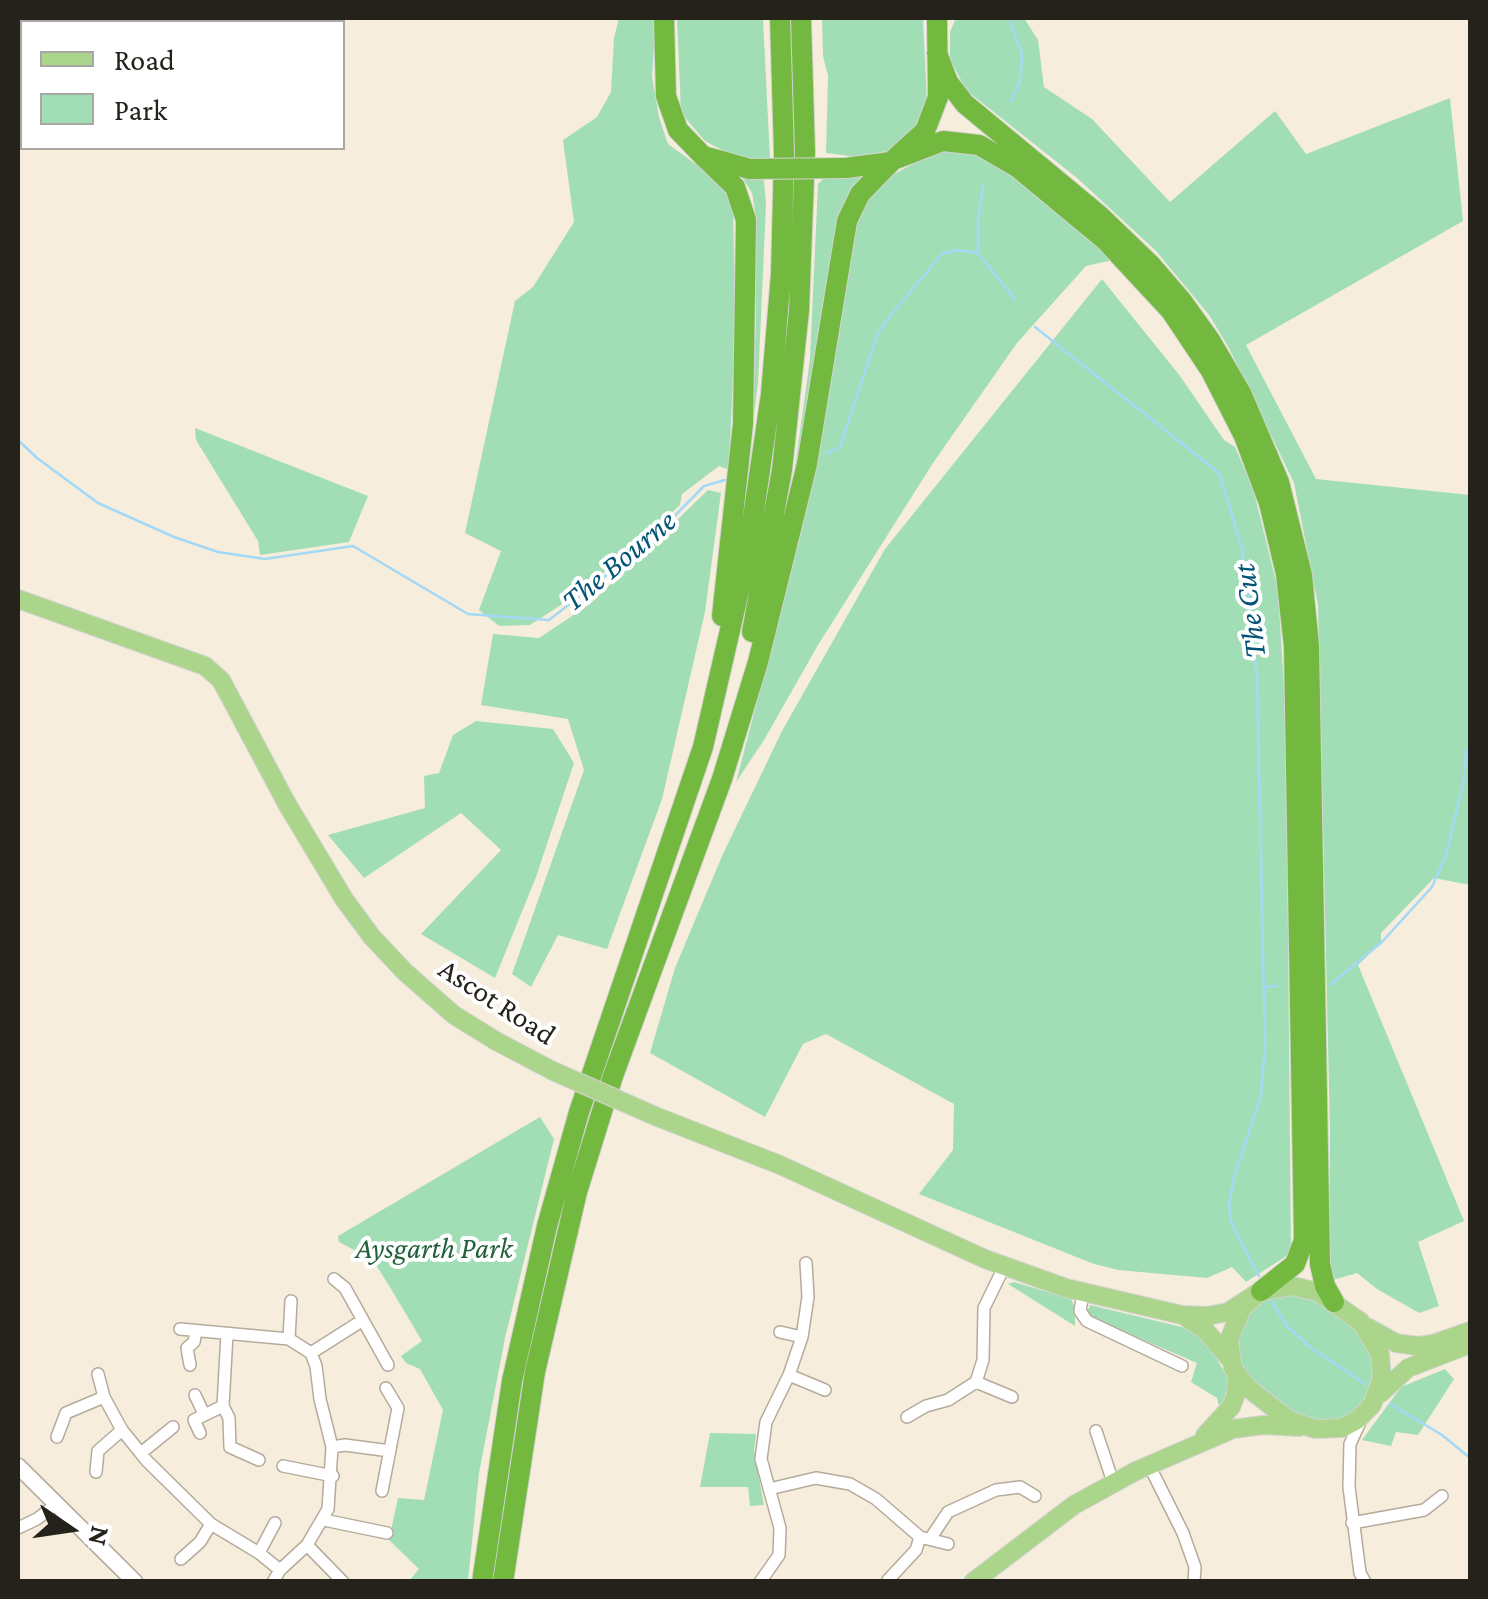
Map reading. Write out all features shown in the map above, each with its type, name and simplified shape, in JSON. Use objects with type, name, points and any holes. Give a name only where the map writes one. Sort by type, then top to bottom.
[{"type":"highway","points":[[664,18],[668,108],[678,130],[736,187],[744,211],[743,424],[728,569],[690,785]]},
{"type":"highway","points":[[482,1582],[512,1381],[546,1226],[579,1112],[714,708],[740,592],[771,394],[784,194],[780,18]]},
{"type":"highway","points":[[661,941],[744,666],[782,470],[796,352],[804,232],[801,18]]},
{"type":"highway","points":[[503,1582],[521,1445],[558,1264],[600,1115],[722,780],[758,662],[807,464],[848,221],[864,189],[920,138],[933,116],[939,89],[940,18]]},
{"type":"highway","points":[[937,46],[948,82],[965,104],[1100,214],[1182,302],[1241,393],[1279,482],[1297,551],[1309,634],[1320,1264],[1324,1286],[1334,1302]]},
{"type":"highway","points":[[703,156],[750,169],[846,168],[894,161],[943,142],[962,140],[978,144],[1016,167],[1105,240],[1163,302],[1205,361],[1244,436],[1270,503],[1286,574],[1294,647],[1304,1240],[1292,1268],[1259,1292]]},
{"type":"main road","name":"Ascot Road","points":[[18,599],[205,666],[221,680],[287,804],[372,938],[404,972],[454,1014],[496,1042],[553,1071],[780,1165],[1004,1267],[1084,1293],[1182,1315],[1222,1314],[1259,1292]]},
{"type":"main road","points":[[1197,1442],[1232,1406],[1236,1394],[1229,1340],[1233,1323],[1259,1292],[1276,1286],[1302,1286],[1334,1302],[1385,1338],[1410,1346],[1434,1344],[1470,1331]]},
{"type":"main road","name":"Ascot Road","points":[[1182,1315],[1205,1330],[1234,1367]]},
{"type":"main road","points":[[1361,1322],[1377,1346],[1382,1363],[1380,1388],[1370,1408]]},
{"type":"main road","points":[[973,1582],[1074,1504],[1113,1482],[1197,1442],[1252,1425],[1342,1428],[1370,1408],[1403,1370],[1470,1344]]},
{"type":"main road","points":[[1234,1367],[1254,1394],[1281,1414],[1315,1429]]},
{"type":"street","points":[[907,1417],[923,1403],[948,1400],[976,1382],[983,1360],[984,1308],[1004,1267]]},
{"type":"street","points":[[760,1582],[779,1555],[780,1528],[761,1459],[766,1422],[802,1337],[810,1270]]},
{"type":"street","points":[[334,1278],[345,1288],[388,1365]]},
{"type":"street","points":[[1084,1293],[1080,1311],[1087,1321],[1182,1366]]},
{"type":"street","points":[[290,1339],[291,1301]]},
{"type":"street","points":[[311,1352],[362,1320]]},
{"type":"street","points":[[98,1374],[104,1397],[122,1430],[141,1453],[211,1524],[259,1553],[277,1576],[308,1545],[328,1509],[332,1447],[311,1352],[290,1339],[180,1329]]},
{"type":"street","points":[[190,1365],[188,1348],[196,1331]]},
{"type":"street","points":[[780,1332],[802,1337]]},
{"type":"street","points":[[227,1334],[224,1406],[229,1418],[230,1448],[259,1460]]},
{"type":"street","points":[[789,1375],[826,1390]]},
{"type":"street","points":[[976,1382],[1012,1397]]},
{"type":"street","points":[[382,1492],[398,1408],[386,1388]]},
{"type":"street","points":[[195,1395],[204,1414]]},
{"type":"street","points":[[57,1437],[66,1414],[104,1397]]},
{"type":"street","points":[[200,1432],[194,1420],[224,1406]]},
{"type":"street","points":[[1365,1582],[1352,1523],[1350,1444],[1370,1408]]},
{"type":"street","points":[[141,1453],[173,1428]]},
{"type":"street","points":[[1315,1429],[1339,1434],[1350,1444]]},
{"type":"street","points":[[96,1472],[98,1451],[122,1430]]},
{"type":"street","points":[[1096,1431],[1113,1482]]},
{"type":"street","points":[[332,1447],[345,1444],[390,1451]]},
{"type":"street","points":[[1149,1465],[1183,1532],[1196,1567],[1194,1582]]},
{"type":"street","points":[[18,1466],[135,1582]]},
{"type":"street","points":[[284,1466],[332,1476]]},
{"type":"street","points":[[768,1489],[816,1478],[850,1484],[925,1538],[948,1544]]},
{"type":"street","points":[[888,1580],[896,1566],[916,1550],[948,1512],[980,1491],[1020,1486],[1034,1496]]},
{"type":"street","points":[[18,1528],[56,1504]]},
{"type":"street","points":[[1352,1523],[1439,1505]]},
{"type":"street","points":[[324,1520],[386,1533]]},
{"type":"street","points":[[259,1553],[276,1523]]},
{"type":"street","points":[[182,1560],[211,1524]]},
{"type":"street","points":[[308,1545],[342,1582]]},
{"type":"green space","points":[[619,18],[656,18],[652,77],[668,144],[712,176],[733,203],[735,327],[729,470],[719,466],[682,494],[680,505],[570,599],[530,625],[499,626],[479,610],[501,551],[465,533],[515,301],[533,287],[574,222],[563,140],[597,117],[611,92]]},
{"type":"green space","points":[[677,18],[763,18],[770,159],[735,157],[705,141],[681,113]]},
{"type":"green space","points":[[822,18],[923,18],[927,103],[912,131],[887,151],[858,157],[826,153],[828,76]]},
{"type":"green space","points":[[956,18],[1024,18],[1038,40],[1044,87],[1092,119],[1170,202],[1275,111],[1306,154],[1450,98],[1463,221],[1246,345],[1316,479],[1470,495],[1470,885],[1434,878],[1381,933],[1381,943],[1358,965],[1464,1221],[1418,1242],[1439,1306],[1419,1313],[1357,1273],[1329,1281],[1330,1132],[1318,605],[1294,483],[1229,348],[1209,315],[1156,251],[1077,178],[966,90],[950,59],[950,32]]},
{"type":"green space","points":[[956,149],[983,153],[1113,260],[1086,266],[1017,343],[933,463],[736,782],[802,530],[850,239],[863,201],[881,181],[932,154]]},
{"type":"green space","points":[[870,174],[854,192],[788,518],[810,359],[818,184],[824,178]]},
{"type":"green space","points":[[741,175],[764,180],[766,205],[758,383],[747,472],[756,325],[756,217],[752,193]]},
{"type":"green space","points":[[1102,279],[1180,376],[1224,440],[1235,447],[1253,488],[1278,590],[1286,720],[1291,1253],[1246,1282],[1232,1267],[1207,1278],[1118,1270],[1094,1264],[919,1194],[953,1150],[954,1104],[826,1034],[803,1044],[765,1117],[650,1053],[675,968],[722,856],[782,731],[885,549]]},
{"type":"green space","points":[[195,428],[368,496],[349,542],[260,555],[258,541],[196,440]]},
{"type":"green space","points":[[708,490],[721,493],[705,612],[662,799],[607,949],[558,935],[531,987],[512,974],[584,770],[568,719],[481,705],[493,634],[539,638],[590,604]]},
{"type":"green space","points":[[476,721],[553,729],[574,763],[536,877],[495,978],[421,934],[501,850],[461,813],[364,878],[328,835],[425,808],[424,776],[439,773],[453,735]]},
{"type":"green space","name":"Aysgarth Park","points":[[540,1117],[554,1139],[505,1338],[479,1473],[468,1581],[409,1581],[419,1569],[389,1540],[398,1498],[424,1500],[443,1410],[420,1369],[401,1356],[422,1341],[391,1289],[373,1260],[339,1242],[338,1236]]},
{"type":"green space","points":[[1014,1282],[1071,1299],[1075,1326],[1008,1284]]},
{"type":"green space","points":[[1276,1292],[1312,1295],[1354,1324],[1371,1343],[1376,1378],[1365,1403],[1343,1420],[1316,1423],[1291,1413],[1242,1372],[1235,1347],[1250,1308]]},
{"type":"green space","points":[[1090,1305],[1186,1328],[1205,1339],[1230,1381],[1220,1410],[1217,1398],[1191,1382],[1197,1363],[1086,1315]]},
{"type":"green space","points":[[1445,1369],[1454,1379],[1418,1435],[1396,1432],[1391,1446],[1362,1440],[1401,1387]]},
{"type":"green space","points":[[710,1433],[756,1434],[754,1451],[764,1505],[750,1506],[748,1487],[700,1487]]},
{"type":"waterway","points":[[1009,18],[1022,54],[1020,82],[1011,101]]},
{"type":"waterway","points":[[978,253],[983,186]]},
{"type":"waterway","name":"The Bourne","points":[[826,454],[840,447],[877,335],[886,321],[942,254],[957,250],[978,253]]},
{"type":"waterway","name":"The Cut","points":[[979,255],[1015,299]]},
{"type":"waterway","name":"The Cut","points":[[1035,327],[1219,473],[1242,548],[1257,675],[1265,1046],[1261,1095],[1233,1181],[1229,1206],[1232,1225],[1259,1276]]},
{"type":"waterway","name":"The Bourne","points":[[18,440],[98,503],[218,552],[265,559],[353,546],[468,614],[549,620],[648,543],[704,486],[725,480]]},
{"type":"waterway","points":[[1330,985],[1381,943],[1432,887],[1446,855],[1464,780],[1466,750]]},
{"type":"waterway","name":"The Cut","points":[[1267,987],[1277,986]]},
{"type":"waterway","name":"The Cut","points":[[1272,1302],[1286,1325],[1310,1347],[1365,1384]]},
{"type":"waterway","name":"The Cut","points":[[1391,1404],[1442,1435],[1470,1458]]}]
